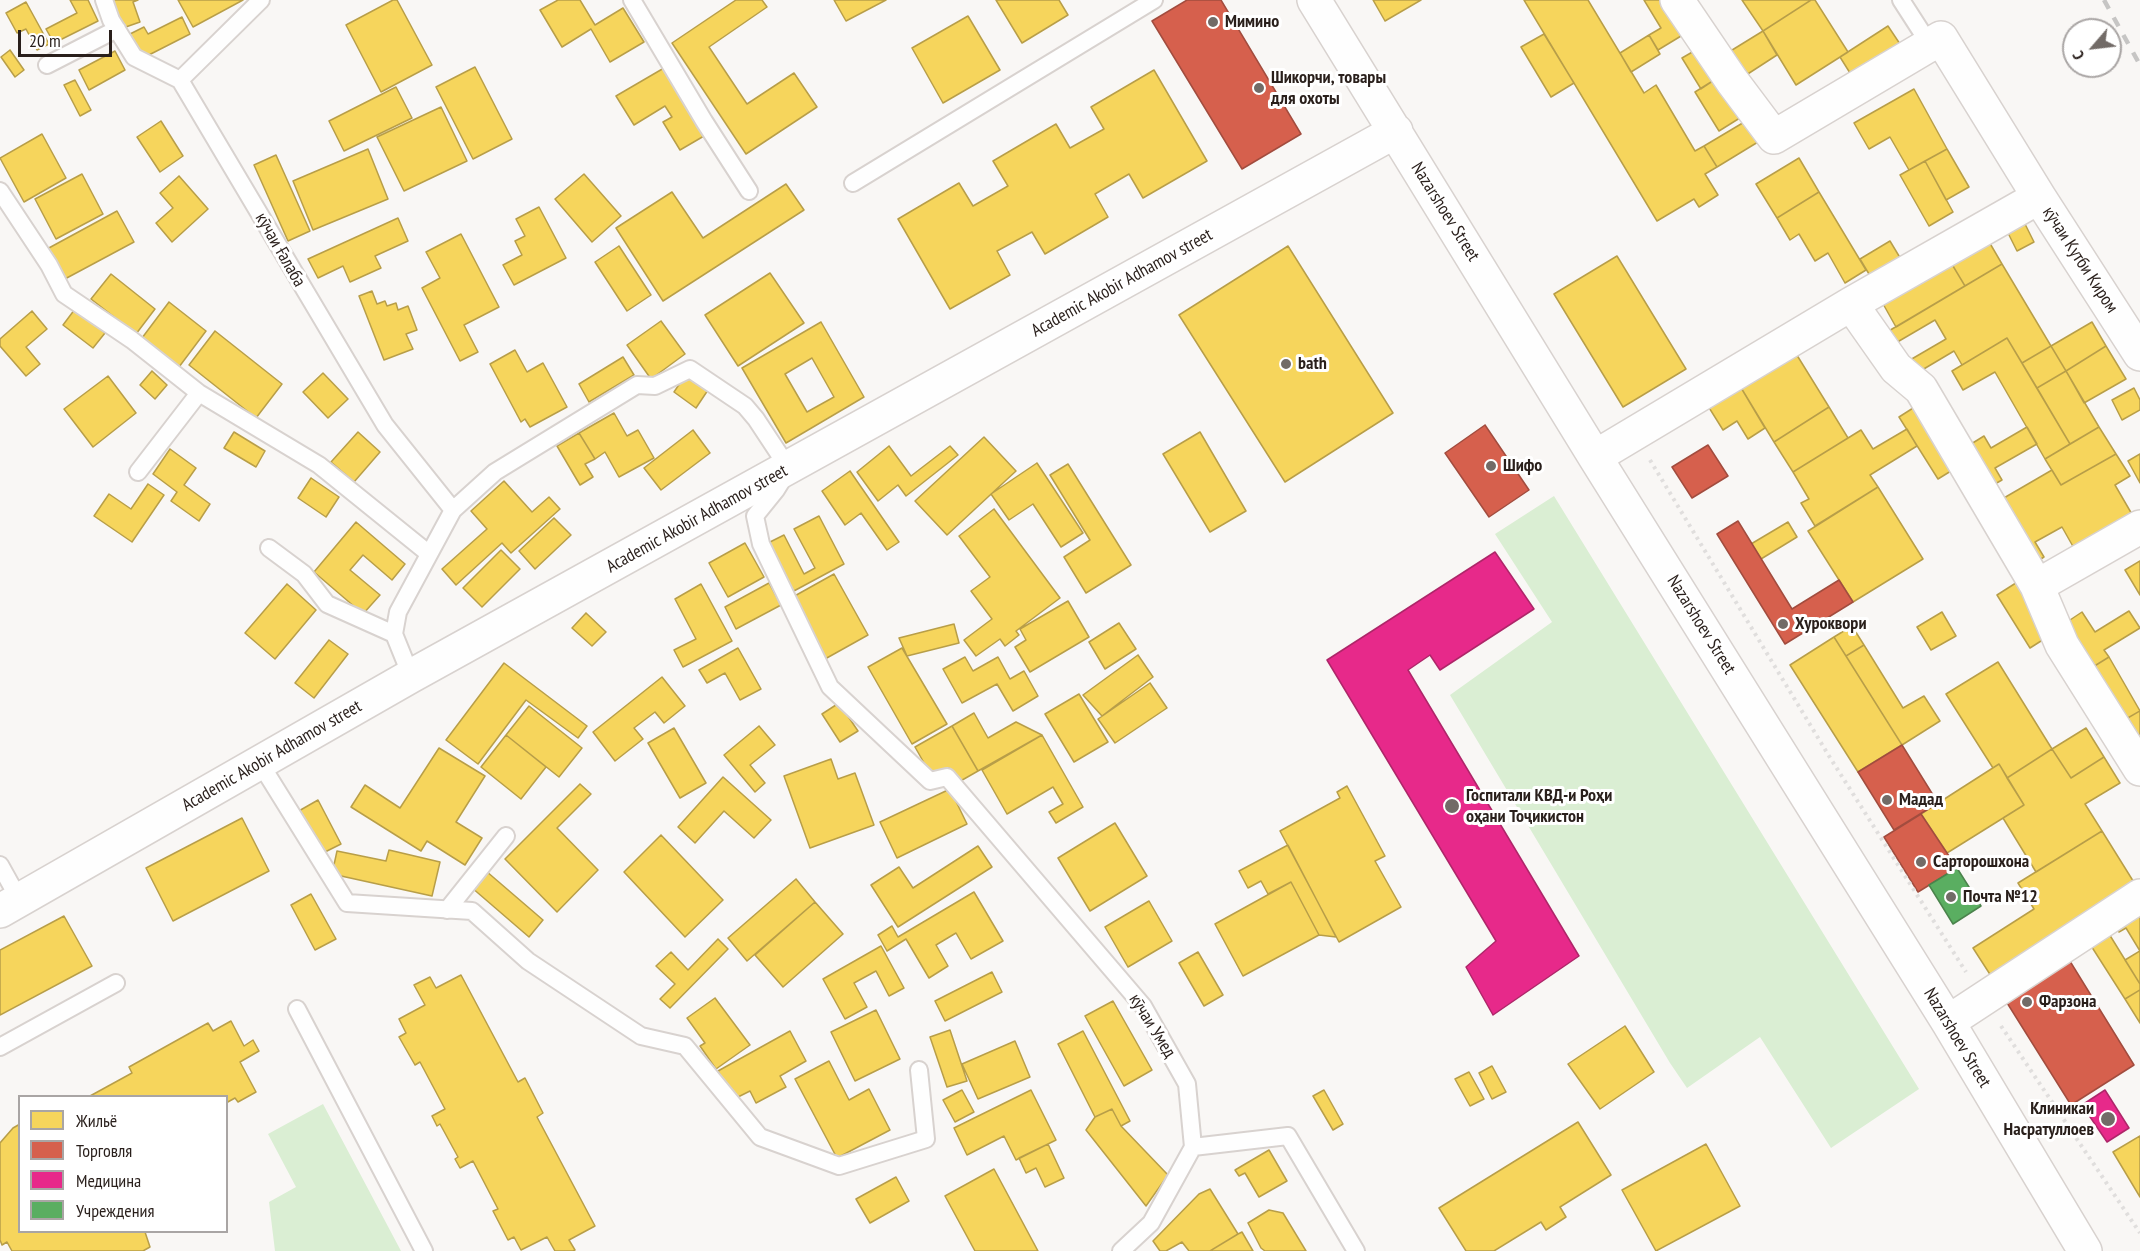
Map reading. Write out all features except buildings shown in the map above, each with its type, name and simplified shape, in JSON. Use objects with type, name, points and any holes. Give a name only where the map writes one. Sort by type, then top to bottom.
[{"type":"street","name":"Nazarshoev Street","points":[[1314,0],[1948,1022],[2085,1251]]},
{"type":"street","points":[[1677,0],[1732,81],[1774,137],[1930,45]]},
{"type":"street","name":"кӯчаи Кутби Киром","points":[[1930,45],[1941,38],[2140,354]]},
{"type":"street","name":"Academic Akobir Adhamov street","points":[[10,906],[411,676],[789,469],[1396,131]]},
{"type":"street","points":[[1595,456],[1851,304],[2039,196]]},
{"type":"street","points":[[1851,304],[1896,368],[1921,389],[2037,586],[2062,645],[2140,770]]},
{"type":"street","points":[[2037,586],[2140,527]]},
{"type":"street","points":[[1948,1022],[2140,896]]},
{"type":"lane","points":[[104,0],[117,30],[134,57],[180,80],[261,0]]},
{"type":"lane","points":[[632,0],[704,121],[749,191]]},
{"type":"lane","points":[[854,183],[1154,0]]},
{"type":"lane","points":[[1901,0],[1930,45]]},
{"type":"lane","points":[[47,65],[117,30]]},
{"type":"lane","name":"кӯчаи Ғалаба","points":[[180,80],[385,425],[453,510]]},
{"type":"lane","points":[[0,191],[49,265],[64,294],[132,340],[199,393],[319,465],[428,553]]},
{"type":"lane","points":[[411,676],[394,634],[398,612],[453,510],[495,472],[637,385],[655,386],[690,369],[745,406],[789,469]]},
{"type":"lane","points":[[138,472],[199,393]]},
{"type":"lane","name":"кӯчаи Умед","points":[[789,469],[755,516],[761,544],[830,687],[930,781],[947,777],[1143,1005],[1187,1084],[1193,1147]]},
{"type":"lane","points":[[269,548],[304,574],[327,604],[394,634]]},
{"type":"lane","points":[[260,763],[347,903],[472,911],[528,961],[641,1036],[685,1046],[760,1137],[839,1166],[926,1139],[919,1070]]},
{"type":"lane","points":[[447,910],[506,836]]},
{"type":"lane","points":[[0,865],[10,906]]},
{"type":"lane","points":[[0,1047],[116,983]]},
{"type":"lane","points":[[297,1009],[424,1251]]},
{"type":"lane","points":[[1121,1251],[1151,1223],[1193,1147],[1287,1136],[1356,1251]]},
{"type":"path","points":[[1634,434],[1829,756],[1983,999],[2140,1233]]},
{"type":"green space","points":[[1554,496],[1919,1089],[1831,1148],[1760,1037],[1687,1088],[1450,695],[1552,622],[1495,534]]},
{"type":"green space","points":[[323,1104],[401,1251],[275,1251],[269,1202],[296,1187],[268,1134]]},
{"type":"railway","points":[[2104,0],[2140,65]]},
{"type":"place","name":"Мимино","points":[[1213,22]]},
{"type":"place","name":"Шикорчи, товары для охоты","points":[[1259,88]]},
{"type":"place","name":"bath","points":[[1286,364]]},
{"type":"place","name":"Шифо","points":[[1491,466]]},
{"type":"place","name":"Хуроквори","points":[[1783,624]]},
{"type":"place","name":"Мадад","points":[[1887,800]]},
{"type":"place","name":"Госпитали КВД-и Роҳи оҳани Тоҷикистон","points":[[1452,806]]},
{"type":"place","name":"Сарторошхона","points":[[1921,862]]},
{"type":"place","name":"Почта №12","points":[[1951,897]]},
{"type":"place","name":"Фарзона","points":[[2027,1002]]},
{"type":"place","name":"Клиникаи Насратуллоев","points":[[2108,1119]]}]
